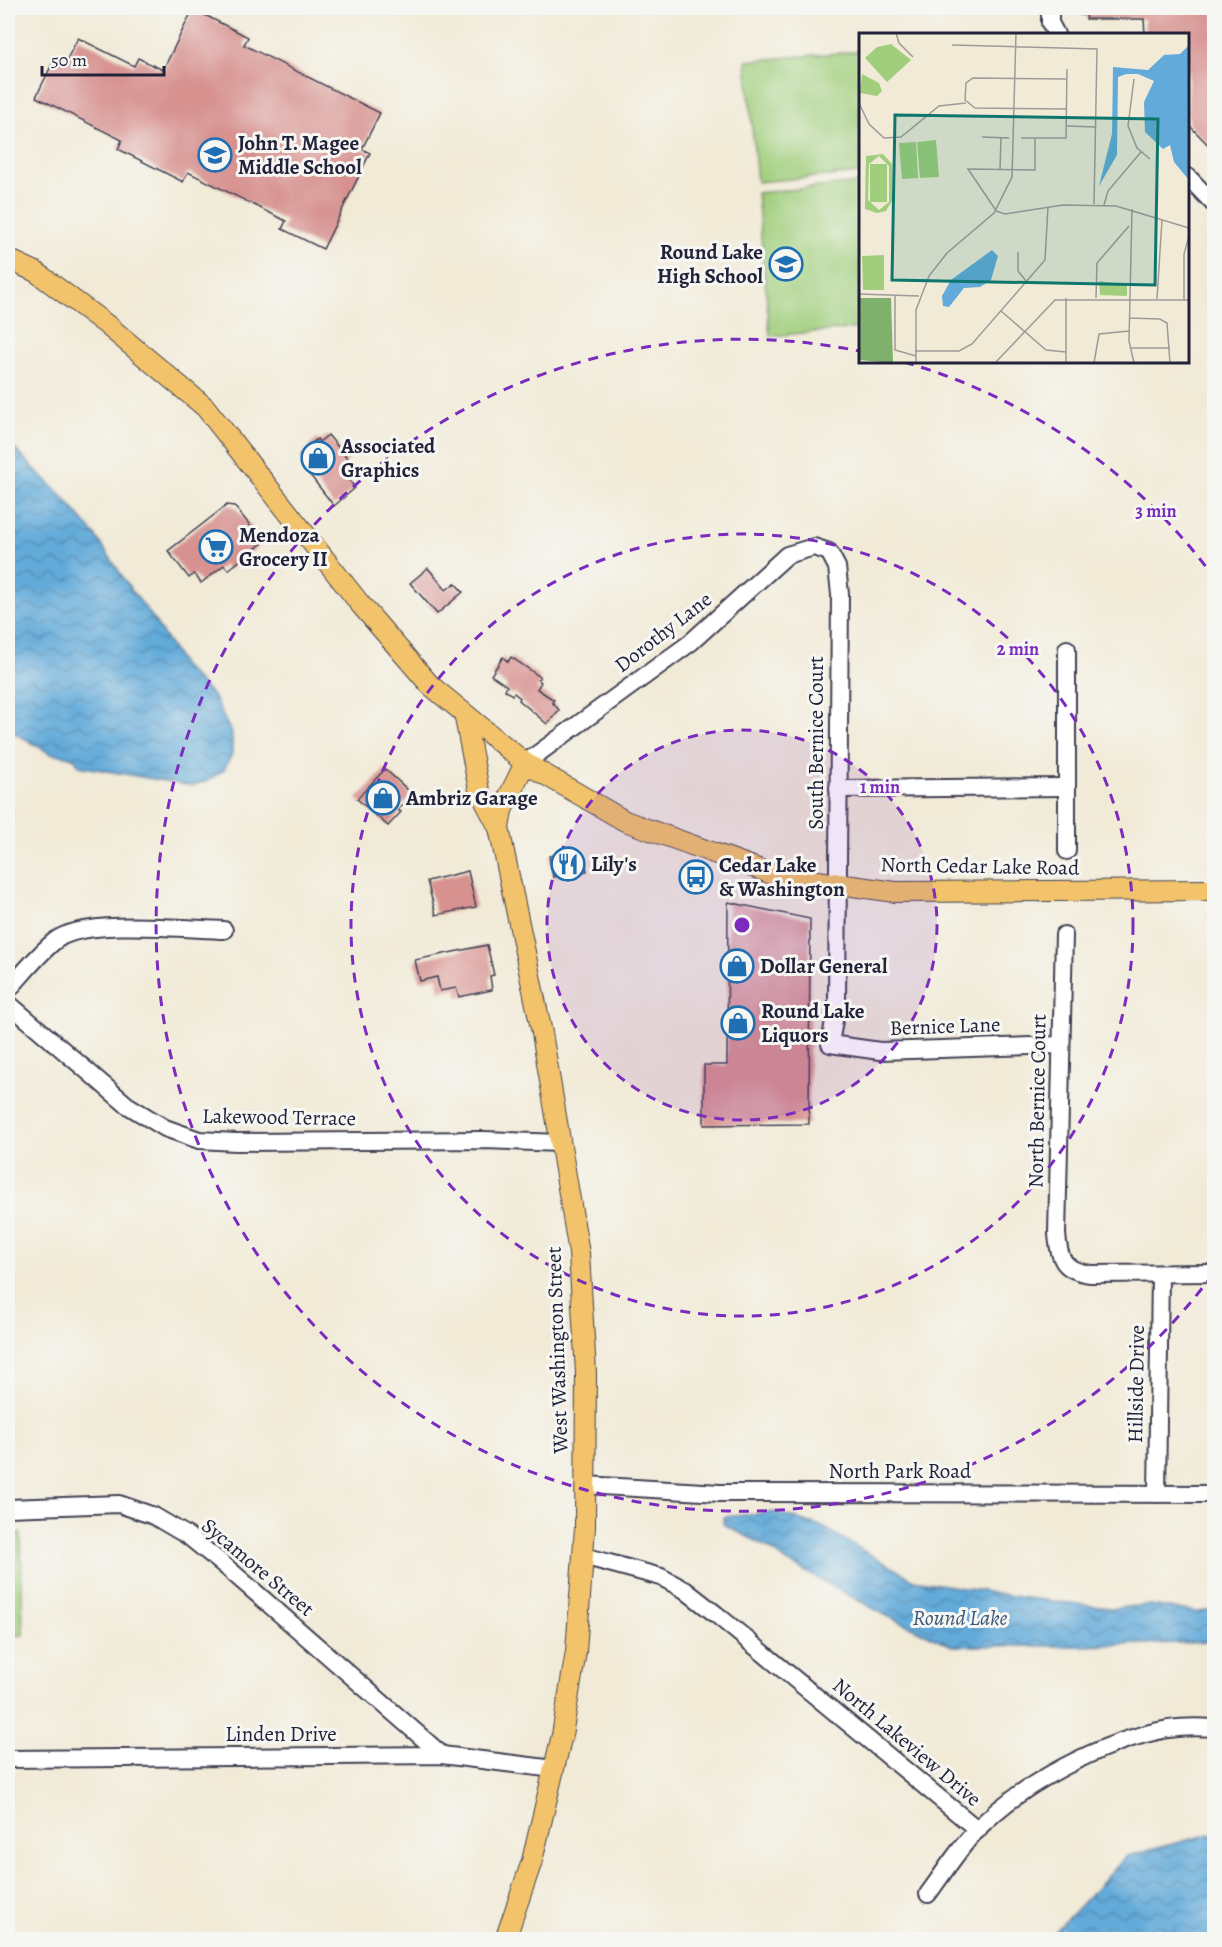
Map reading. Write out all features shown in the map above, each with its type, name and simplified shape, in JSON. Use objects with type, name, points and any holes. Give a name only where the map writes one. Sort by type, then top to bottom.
[{"type":"main road","name":"North Cedar Lake Road","points":[[8,259],[36,272],[107,325],[205,407],[361,605],[430,686],[525,763],[625,821],[775,875],[895,892],[1215,890]]},
{"type":"main road","points":[[464,713],[479,790],[499,828]]},
{"type":"main road","name":"West Washington Street","points":[[505,1940],[532,1861],[554,1769],[576,1652],[583,1556],[585,1485],[586,1373],[579,1253],[542,1034],[499,828],[502,810],[525,763]]},
{"type":"street","points":[[1050,8],[1050,22],[1056,33]]},
{"type":"street","points":[[1189,178],[1215,204]]},
{"type":"street","name":"Dorothy Lane","points":[[525,763],[690,643],[788,555],[814,547],[829,552]]},
{"type":"street","name":"South Bernice Court","points":[[829,552],[837,567],[840,594],[837,1003],[830,1044]]},
{"type":"street","points":[[1067,649],[1067,851]]},
{"type":"street","points":[[838,789],[1067,787]]},
{"type":"street","points":[[8,990],[57,939],[80,929],[113,926],[224,930]]},
{"type":"street","name":"North Bernice Court","points":[[1064,935],[1056,1234],[1058,1252],[1065,1265],[1076,1272],[1160,1274]]},
{"type":"street","name":"Lakewood Terrace","points":[[8,1003],[127,1105],[165,1128],[199,1140],[236,1142],[484,1140],[560,1143]]},
{"type":"street","name":"Bernice Lane","points":[[830,1044],[880,1051],[1061,1044]]},
{"type":"street","points":[[1160,1274],[1215,1273]]},
{"type":"street","name":"Hillside Drive","points":[[1157,1494],[1160,1274]]},
{"type":"street","name":"North Park Road","points":[[585,1485],[720,1493],[1215,1494]]},
{"type":"street","name":"Sycamore Street","points":[[8,1508],[119,1504],[154,1516],[188,1536],[224,1565],[442,1755]]},
{"type":"street","name":"North Lakeview Drive","points":[[583,1556],[661,1577],[685,1590],[978,1830],[1011,1800],[1066,1766],[1127,1740],[1148,1734],[1169,1729],[1215,1728]]},
{"type":"street","name":"Linden Drive","points":[[8,1759],[442,1755],[554,1769]]},
{"type":"street","points":[[928,1894],[978,1830]]},
{"type":"green space","points":[[859,51],[859,173],[757,182],[746,61]]},
{"type":"green space","points":[[859,183],[859,328],[770,336],[757,193]]},
{"type":"green space","points":[[8,1533],[21,1533],[23,1635],[8,1635]]},
{"type":"water","points":[[8,442],[64,498],[95,535],[132,591],[151,615],[183,666],[213,696],[232,734],[232,754],[224,770],[209,780],[192,786],[79,766],[75,759],[51,754],[8,727]]},
{"type":"water","name":"Round Lake","points":[[774,1512],[821,1526],[914,1580],[1019,1597],[1111,1608],[1151,1605],[1197,1612],[1214,1610],[1214,1642],[1082,1646],[952,1646],[885,1615],[723,1524],[724,1517]]},
{"type":"water","points":[[1214,1833],[1214,1939],[1048,1939],[1127,1856]]},
{"type":"building","points":[[1080,8],[1214,8],[1214,151],[1189,125],[1189,33],[1145,33],[1144,19],[1086,19],[1087,15],[1080,15]]},
{"type":"building","points":[[193,9],[248,37],[244,45],[380,113],[362,149],[370,153],[323,249],[282,229],[286,221],[188,172],[183,182],[118,149],[122,140],[36,97],[56,56],[66,61],[78,38],[134,66],[138,58],[163,70]]},
{"type":"building","points":[[328,435],[349,460],[340,468],[355,488],[334,506],[310,475],[313,472],[300,456],[310,449],[308,447],[317,439],[319,442]]},
{"type":"building","name":"Mendoza Grocery II","points":[[227,505],[234,506],[264,542],[228,570],[224,565],[201,583],[194,574],[189,578],[168,551]]},
{"type":"building","points":[[428,568],[446,590],[455,583],[463,592],[437,614],[410,583]]},
{"type":"building","points":[[503,657],[508,662],[511,657],[540,677],[538,680],[541,682],[537,689],[554,700],[552,702],[559,710],[547,724],[514,693],[512,695],[505,690],[507,686],[491,675]]},
{"type":"building","name":"Ambriz Garage","points":[[385,769],[409,791],[410,797],[398,810],[401,812],[388,826],[357,799]]},
{"type":"building","name":"Lily's","points":[[577,851],[584,856],[587,871],[553,877],[549,856]]},
{"type":"building","points":[[468,871],[476,907],[436,915],[427,881]]},
{"type":"building","points":[[728,902],[810,919],[809,1124],[704,1125],[704,1065],[727,1065]]},
{"type":"building","points":[[487,945],[494,975],[490,976],[492,990],[459,997],[456,988],[440,991],[437,977],[420,981],[415,960]]},
{"type":"place","name":"John T. Magee Middle School","points":[[215,155]]},
{"type":"place","name":"Round Lake High School","points":[[786,264]]},
{"type":"place","name":"Associated Graphics","points":[[318,458]]},
{"type":"place","name":"Mendoza Grocery II","points":[[216,547]]},
{"type":"place","name":"Ambriz Garage","points":[[383,798]]},
{"type":"place","name":"Lily's","points":[[568,864]]},
{"type":"place","name":"Cedar Lake & Washington","points":[[696,877]]},
{"type":"place","name":"Dollar General","points":[[737,966]]},
{"type":"place","name":"Round Lake Liquors","points":[[738,1023]]}]
